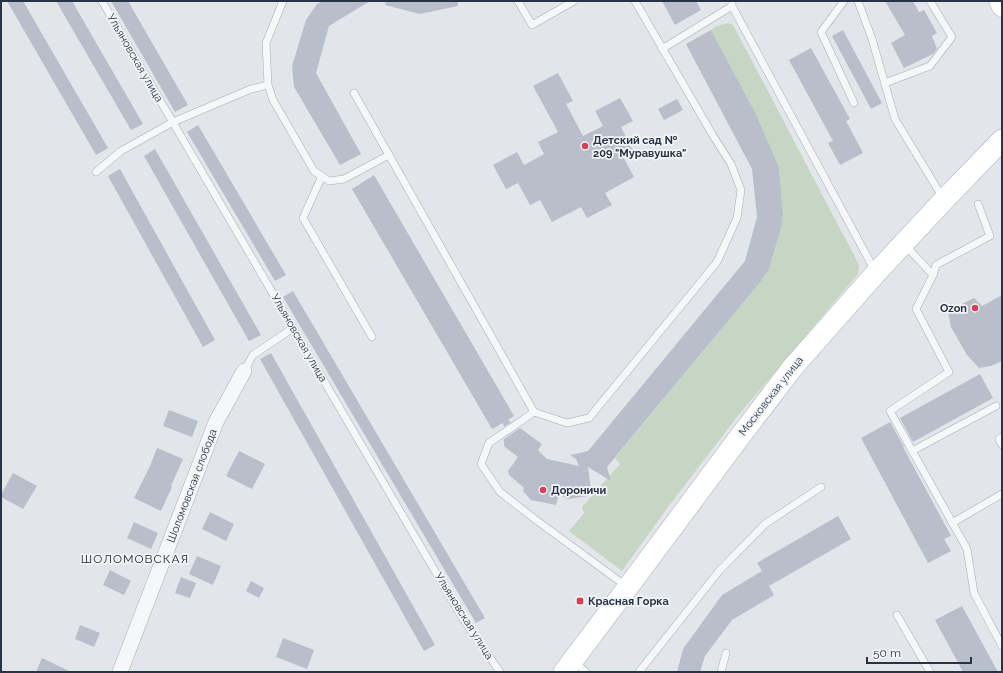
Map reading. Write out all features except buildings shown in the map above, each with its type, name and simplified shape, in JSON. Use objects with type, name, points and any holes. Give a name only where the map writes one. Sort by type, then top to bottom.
[{"type":"main road","points":[[1000,1],[1002,6]]},
{"type":"main road","name":"Московская улица","points":[[574,668],[628,588],[741,434],[793,367],[876,272],[1002,140]]},
{"type":"street","name":"Шоломовская слобода","points":[[120,672],[216,422],[244,371]]},
{"type":"lane","name":"Ульяновская улица","points":[[102,1],[463,619],[500,672]]},
{"type":"lane","points":[[283,1],[266,43],[268,85],[273,100],[314,171],[329,181],[344,179],[389,155]]},
{"type":"lane","points":[[518,1],[532,25],[574,1]]},
{"type":"lane","points":[[354,93],[534,412],[567,423],[589,418],[717,262],[737,218],[741,190],[731,164],[634,1]]},
{"type":"lane","points":[[844,1],[821,32],[854,103]]},
{"type":"lane","points":[[858,1],[872,39],[895,119],[944,200]]},
{"type":"lane","points":[[885,83],[930,66],[952,37],[930,1]]},
{"type":"lane","points":[[662,49],[732,3],[876,272]]},
{"type":"lane","points":[[96,172],[121,151],[173,122],[251,89],[268,85]]},
{"type":"lane","points":[[322,176],[303,218],[372,337]]},
{"type":"lane","points":[[978,204],[990,236],[936,264],[933,275],[916,309],[950,372],[890,411],[967,549],[974,593],[1002,646]]},
{"type":"lane","points":[[904,243],[933,275]]},
{"type":"lane","points":[[244,371],[253,355],[293,328]]},
{"type":"lane","points":[[912,451],[996,406]]},
{"type":"lane","points":[[534,412],[488,443],[481,464],[500,492],[628,588]]},
{"type":"lane","points":[[1002,437],[998,439],[1002,445]]},
{"type":"lane","points":[[639,672],[719,571],[765,524],[822,487]]},
{"type":"lane","points":[[952,523],[1002,494]]},
{"type":"lane","points":[[897,615],[930,672]]},
{"type":"lane","points":[[721,672],[726,653]]},
{"type":"green space","points":[[728,23],[733,25],[855,257],[859,266],[858,274],[737,417],[668,507],[622,571],[569,531],[584,513],[582,507],[620,464],[615,458],[762,280],[769,269],[782,225],[783,214],[779,167],[756,114],[711,30],[717,26]]},
{"type":"place","name":"Детский сад № 209 \"Муравушка\"","points":[[585,146]]},
{"type":"place","name":"Ozon","points":[[975,308]]},
{"type":"place","name":"Дороничи","points":[[543,490]]},
{"type":"place","name":"Красная Горка","points":[[580,601]]},
{"type":"district","name":"ШОЛОМОВСКАЯ","points":[[135,559]]}]
